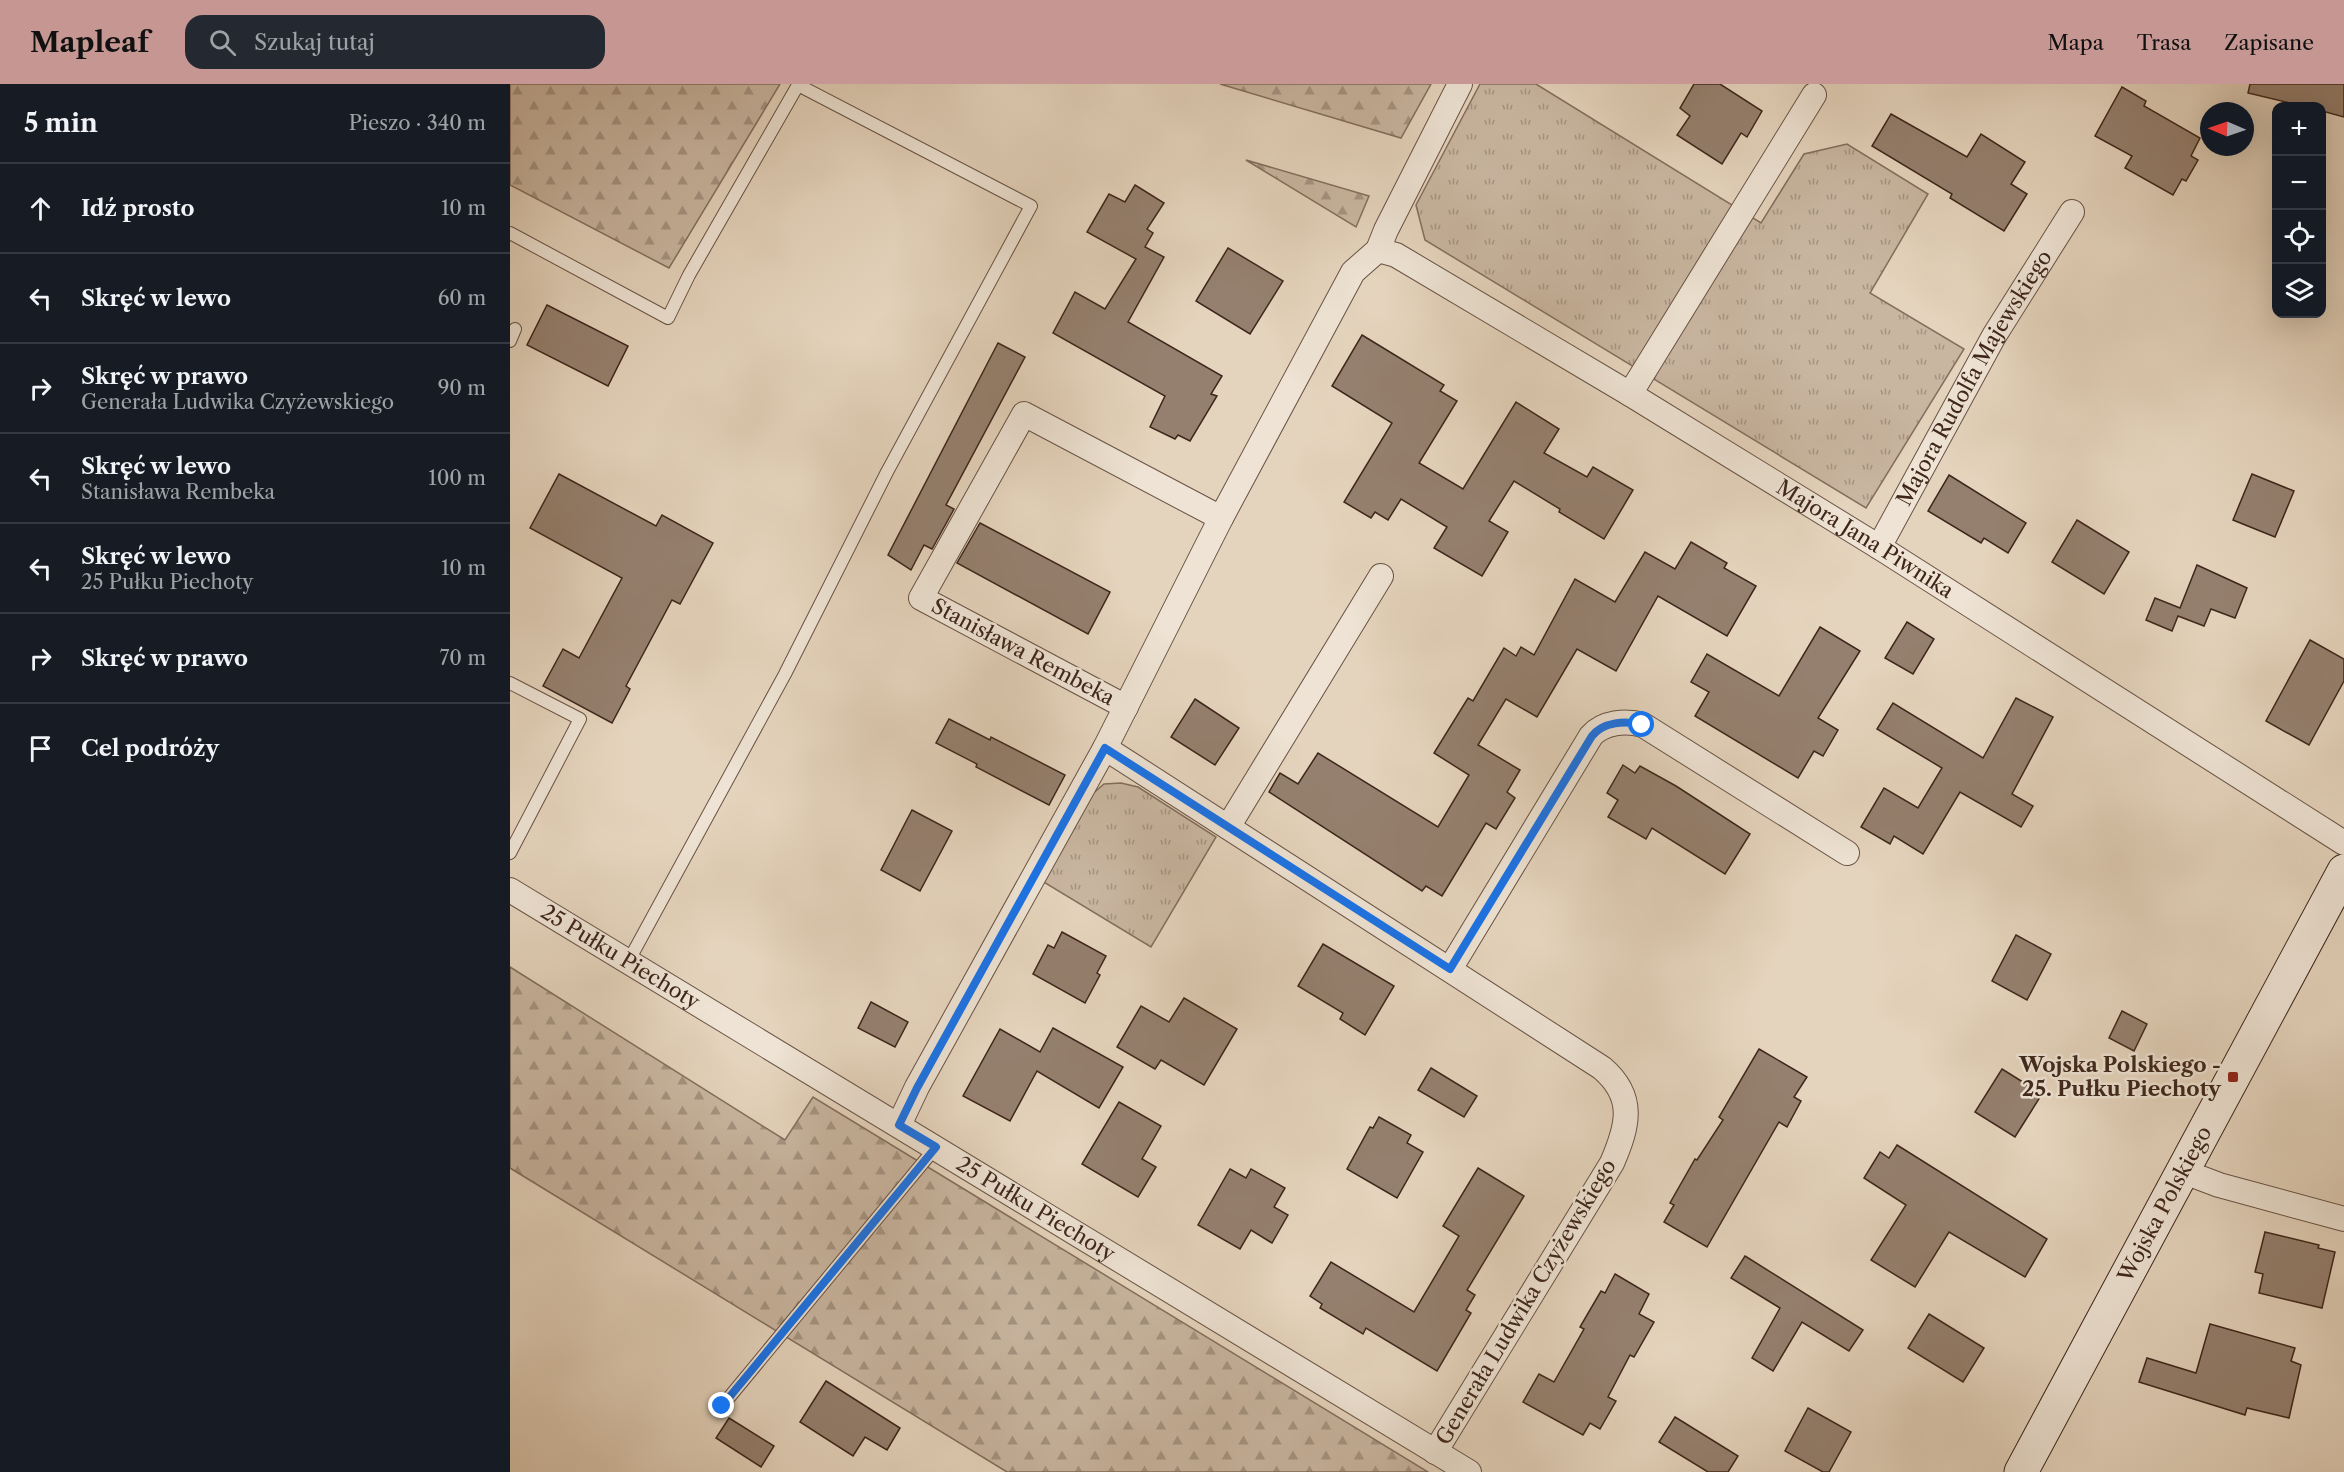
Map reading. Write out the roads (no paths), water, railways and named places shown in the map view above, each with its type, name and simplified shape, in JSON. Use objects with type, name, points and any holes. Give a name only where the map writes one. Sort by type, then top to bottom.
[{"type":"main road","name":"Wojska Polskiego","points":[[2021,1472],[2344,871]]},
{"type":"street","points":[[1378,250],[1460,84]]},
{"type":"street","points":[[1630,394],[1814,95]]},
{"type":"street","name":"Majora Rudolfa Majewskiego","points":[[1879,546],[1994,336],[2072,212]]},
{"type":"street","name":"Majora Jana Piwnika","points":[[1378,250],[1396,255],[1879,546],[2344,843]]},
{"type":"street","name":"Stanisława Rembeka","points":[[899,1125],[917,1088],[1105,748],[1221,518],[1353,272],[1378,250]]},
{"type":"street","name":"Stanisława Rembeka","points":[[1126,707],[921,598],[1024,414],[1221,518]]},
{"type":"street","points":[[1228,827],[1381,576]]},
{"type":"street","points":[[1450,969],[1592,736],[1596,730],[1608,725],[1628,722],[1642,725],[1847,853]]},
{"type":"street","name":"Generała Ludwika Czyżewskiego","points":[[1105,748],[1602,1068],[1621,1089],[1626,1113],[1625,1126],[1612,1163],[1435,1452]]},
{"type":"street","name":"25 Pułku Piechoty","points":[[510,890],[1468,1472]]},
{"type":"street","points":[[2182,1171],[2219,1185],[2344,1219]]},
{"type":"lane","points":[[510,233],[669,318],[689,274],[798,85],[1031,206],[887,472],[785,674],[628,963]]},
{"type":"lane","points":[[510,683],[580,719],[510,853]]},
{"type":"lane","points":[[722,1406],[936,1147]]},
{"type":"place","name":"Wojska Polskiego - 25. Pułku Piechoty","points":[[2233,1077]]}]
